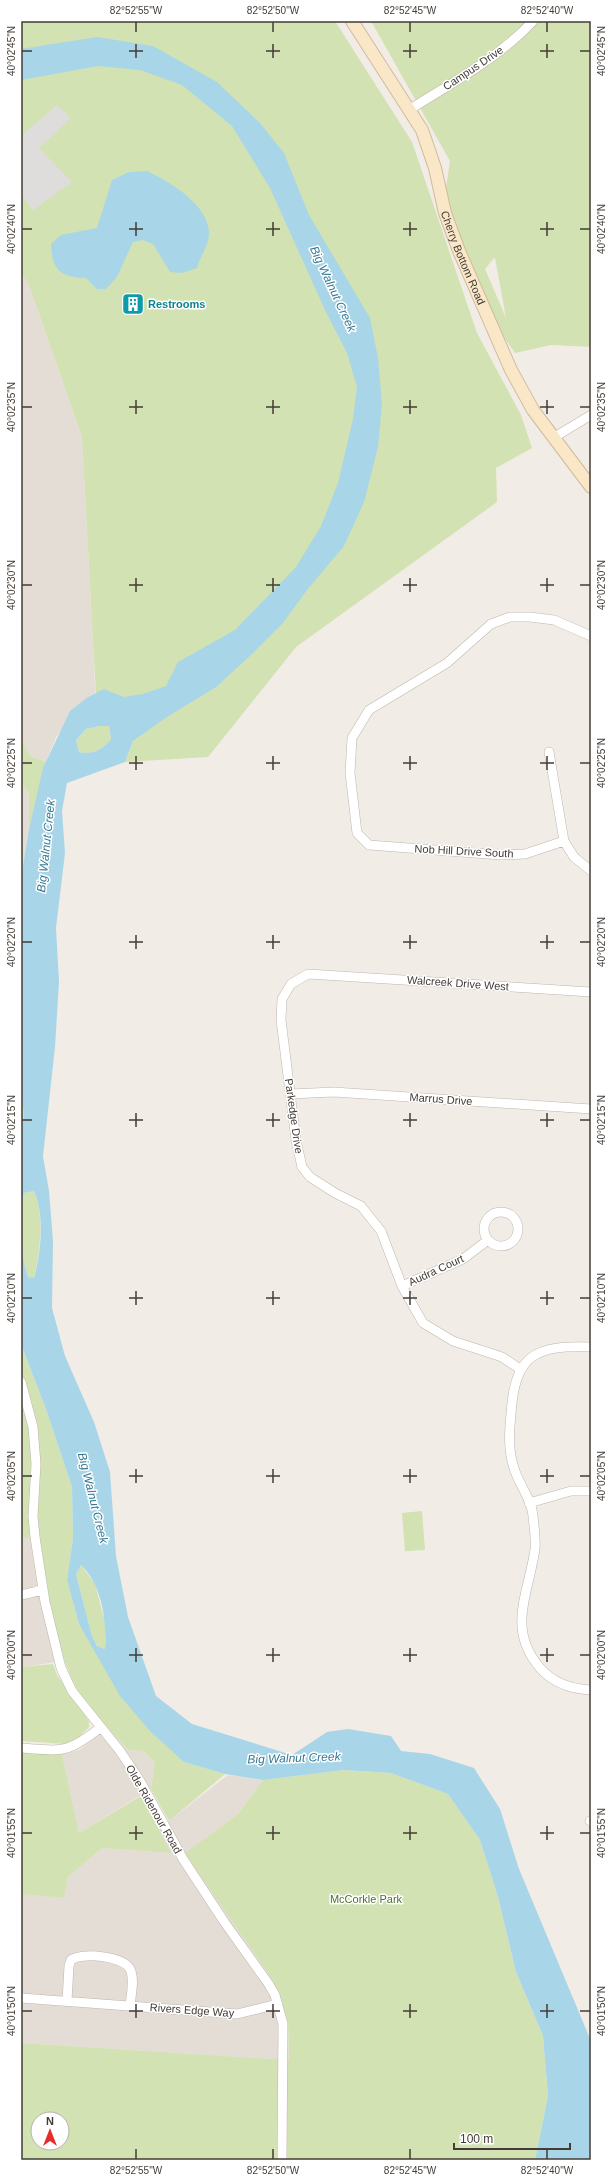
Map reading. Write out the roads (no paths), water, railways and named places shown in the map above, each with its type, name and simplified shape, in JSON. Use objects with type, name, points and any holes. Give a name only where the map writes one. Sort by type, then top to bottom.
[{"type":"main road","name":"Cherry Bottom Road","points":[[352,21],[422,130],[435,168],[445,213],[459,251],[511,370],[533,410],[591,487]]},
{"type":"street","name":"Campus Drive","points":[[409,110],[476,67],[522,33],[533,21]]},
{"type":"street","points":[[553,438],[591,415]]},
{"type":"street","name":"Nob Hill Drive South","points":[[564,841],[525,854],[501,855],[374,846],[363,842],[357,833],[350,773],[350,747],[352,738],[369,710],[447,663],[491,624],[510,617],[530,617],[554,620],[591,636]]},
{"type":"street","points":[[549,752],[564,841],[574,857],[591,871]]},
{"type":"street","name":"Parkedge Drive","points":[[325,974],[308,974],[290,984],[282,999],[281,1020],[296,1140],[302,1167],[310,1177],[335,1193],[361,1206],[381,1231],[402,1286],[423,1323],[453,1341],[502,1357],[520,1369]]},
{"type":"street","name":"Walcreek Drive West","points":[[325,974],[591,992]]},
{"type":"street","name":"Marrus Drive","points":[[290,1094],[334,1092],[591,1109]]},
{"type":"street","name":"Audra Court","points":[[402,1286],[463,1259],[488,1240]]},
{"type":"street","points":[[591,1347],[550,1348],[534,1356],[520,1369],[512,1389],[508,1443],[515,1471],[533,1514],[535,1548],[521,1616],[524,1639],[535,1660],[551,1678],[571,1687],[591,1690]]},
{"type":"street","name":"Olde Ridenour Road","points":[[21,1382],[31,1419],[36,1464],[33,1516],[43,1590],[61,1668],[72,1691],[140,1780],[175,1847],[225,1923],[268,1982],[278,2004],[283,2024],[284,2054],[282,2160]]},
{"type":"street","points":[[21,1419],[31,1419]]},
{"type":"street","points":[[529,1503],[571,1491],[591,1492]]},
{"type":"street","points":[[21,1595],[43,1590]]},
{"type":"street","points":[[21,1748],[56,1750],[69,1749],[80,1743],[101,1727]]},
{"type":"street","points":[[66,2001],[69,1966],[75,1957],[116,1958],[124,1962],[130,1968],[132,1977],[130,2006]]},
{"type":"street","name":"Rivers Edge Way","points":[[21,1998],[237,2014],[278,2004]]},
{"type":"water","name":"Big Walnut Creek","points":[[97,37],[153,46],[217,82],[260,123],[284,153],[309,215],[370,318],[378,358],[382,403],[378,447],[364,502],[344,546],[307,590],[283,623],[216,687],[167,717],[133,741],[125,762],[67,783],[62,811],[65,853],[56,928],[59,982],[55,1047],[43,1156],[49,1191],[53,1241],[52,1308],[65,1356],[94,1422],[110,1472],[116,1556],[128,1617],[156,1696],[192,1724],[292,1755],[327,1732],[348,1729],[391,1736],[401,1751],[430,1754],[474,1768],[500,1809],[519,1869],[591,2041],[590,2160],[535,2160],[548,2096],[543,2036],[516,1972],[498,1897],[480,1840],[448,1794],[391,1773],[344,1770],[263,1780],[225,1774],[184,1762],[150,1731],[120,1696],[79,1624],[67,1580],[73,1538],[72,1487],[46,1409],[21,1344],[21,1240],[24,1263],[28,1277],[34,1278],[40,1246],[41,1223],[40,1211],[34,1191],[24,1193],[21,1204],[21,1132],[24,1115],[21,1091],[21,878],[29,829],[43,768],[70,711],[88,697],[104,689],[124,697],[143,694],[166,686],[178,662],[235,630],[296,567],[321,526],[338,483],[353,419],[357,387],[347,353],[325,310],[270,188],[232,126],[182,85],[140,70],[98,66],[21,80],[21,49]],"holes":[[[109,726],[111,739],[97,751],[89,753],[79,752],[76,740],[86,729]],[[81,1565],[94,1583],[102,1604],[105,1627],[105,1649],[97,1646],[92,1636],[76,1574]]]},
{"type":"water","points":[[147,171],[166,181],[186,195],[202,213],[207,223],[209,238],[197,268],[182,273],[170,272],[153,244],[143,240],[133,242],[117,277],[106,289],[97,289],[86,278],[70,276],[59,270],[53,260],[51,244],[61,235],[97,228],[112,180],[129,172]]},
{"type":"place","name":"Restrooms","points":[[133,304]]},
{"type":"park label","name":"McCorkle Park","points":[[366,1899]]}]
